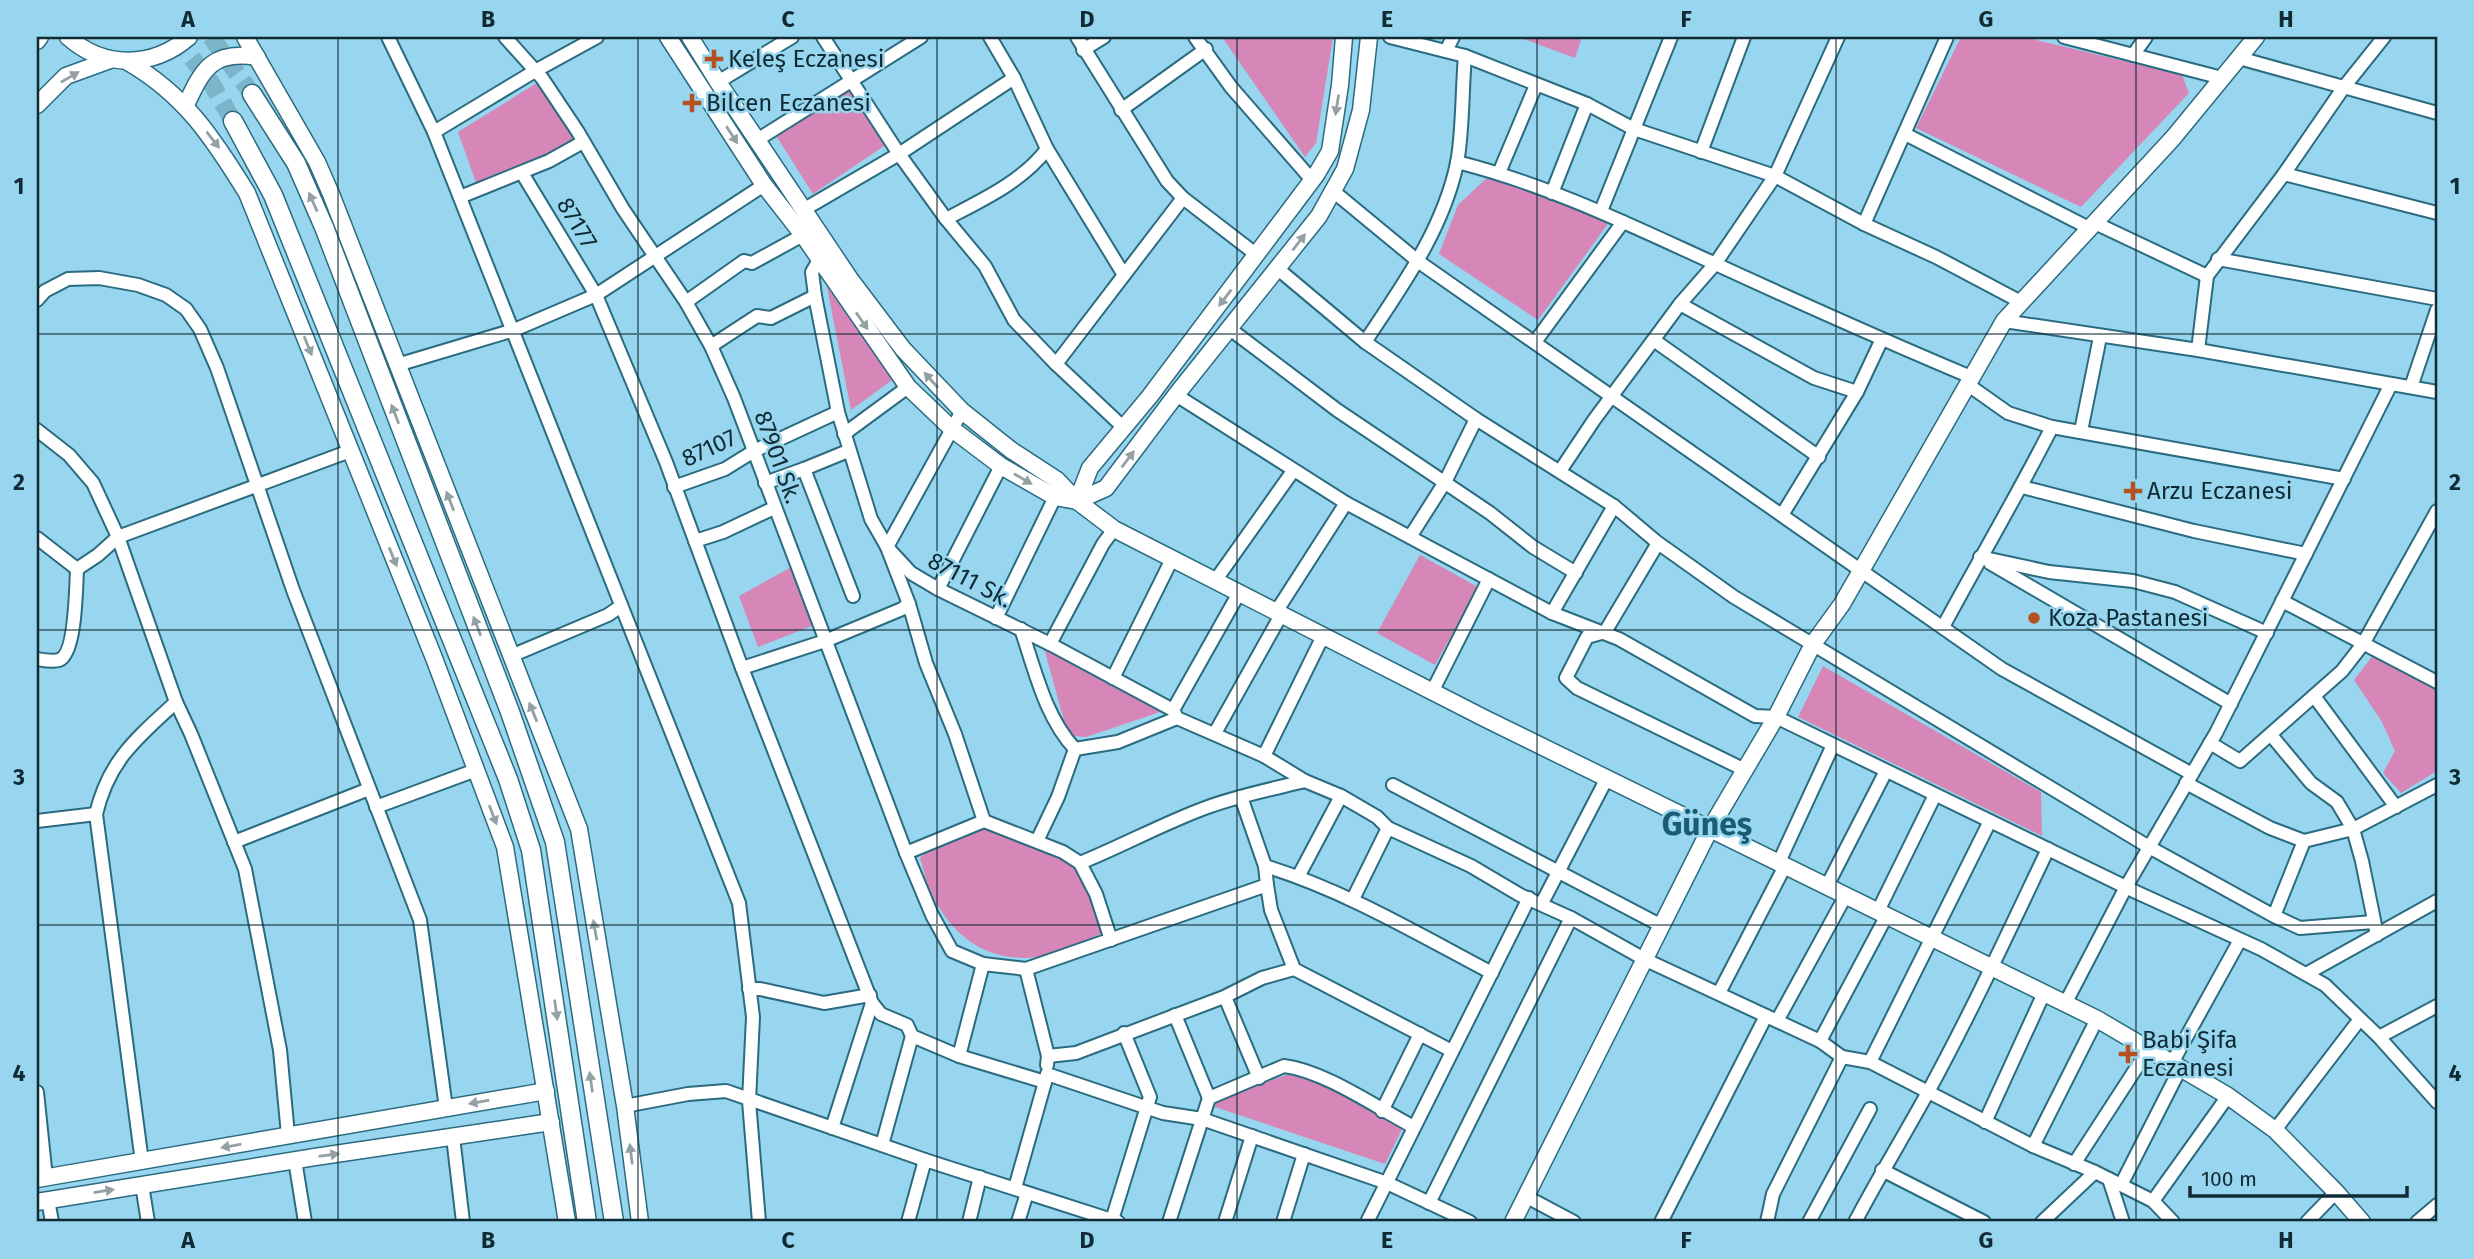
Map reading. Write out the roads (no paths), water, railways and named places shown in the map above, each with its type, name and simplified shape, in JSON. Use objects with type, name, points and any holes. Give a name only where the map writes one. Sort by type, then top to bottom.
[{"type":"main road","points":[[252,94],[296,163],[324,227],[510,712],[555,842],[614,1222]]},
{"type":"main road","points":[[233,121],[273,195],[508,779],[531,850],[587,1222]]},
{"type":"street","points":[[37,41],[40,37]]},
{"type":"street","points":[[68,37],[93,54],[128,62],[163,55],[189,37]]},
{"type":"street","points":[[245,37],[317,162],[579,829],[625,1106],[640,1222]]},
{"type":"street","points":[[388,37],[434,132],[739,903],[753,1017],[749,1101],[759,1222]]},
{"type":"street","name":"87901 Sk.","points":[[505,37],[542,78],[623,209],[686,302],[711,346],[734,398],[906,853],[932,915],[953,951],[983,964],[1026,970]]},
{"type":"street","points":[[434,132],[597,37]]},
{"type":"street","points":[[668,37],[764,185],[803,236],[908,387],[952,429],[1001,466],[1055,497],[1077,501],[1106,488],[1176,395],[1319,216],[1345,169],[1361,110],[1369,37]]},
{"type":"street","points":[[691,37],[849,279],[903,349],[962,411],[1011,450],[1057,480],[1077,501],[1114,529],[1432,692],[2097,1019],[2228,1096],[2275,1130],[2362,1222]]},
{"type":"street","points":[[718,82],[792,37]]},
{"type":"street","points":[[823,37],[899,154],[946,219],[985,266],[1014,320],[1123,427]]},
{"type":"street","points":[[757,140],[850,79],[921,37]]},
{"type":"street","points":[[990,37],[1014,78],[1046,149],[1124,275]]},
{"type":"street","points":[[1077,37],[1167,181],[1183,198],[1257,255]]},
{"type":"street","points":[[1083,50],[1104,37]]},
{"type":"street","points":[[1195,37],[1231,87],[1312,180]]},
{"type":"street","points":[[1077,501],[1090,468],[1150,396],[1257,255],[1330,152],[1344,37]]},
{"type":"street","points":[[1390,37],[1465,56],[1587,104],[1634,129],[1775,176],[1864,224],[1937,257],[2021,302]]},
{"type":"street","points":[[1446,51],[1452,37]]},
{"type":"street","points":[[1601,211],[1671,37]]},
{"type":"street","points":[[1701,152],[1744,37]]},
{"type":"street","points":[[1560,471],[1680,304],[1715,264],[1775,176],[1838,37]]},
{"type":"street","points":[[1864,224],[1947,37]]},
{"type":"street","points":[[2064,37],[2222,78]]},
{"type":"street","points":[[2133,55],[2146,37]]},
{"type":"street","points":[[1513,1222],[1710,829],[1776,718],[1814,644],[1842,604],[2004,321],[2173,138],[2256,37]]},
{"type":"street","points":[[2198,350],[2207,276],[2284,174],[2344,87],[2384,37]]},
{"type":"street","points":[[1121,110],[1206,49]]},
{"type":"street","points":[[186,106],[199,78],[207,67],[217,60],[233,55],[257,57]]},
{"type":"street","points":[[1365,342],[1419,262],[1444,206],[1457,162],[1465,56]]},
{"type":"street","points":[[2239,58],[2437,113]]},
{"type":"street","points":[[37,105],[66,76],[110,60]]},
{"type":"street","points":[[128,62],[155,77],[186,106],[221,151],[247,193],[434,658],[505,848],[567,1222]]},
{"type":"street","points":[[803,210],[899,154],[1014,78]]},
{"type":"street","points":[[1499,173],[1536,85]]},
{"type":"street","points":[[1552,192],[1587,104]]},
{"type":"street","points":[[1905,134],[2092,226],[2207,276]]},
{"type":"street","points":[[460,197],[522,173],[583,142]]},
{"type":"street","points":[[946,219],[1002,189],[1038,160],[1046,149]]},
{"type":"street","points":[[1457,162],[1499,173],[1601,211],[1969,381],[2008,412],[2052,426],[2344,479]]},
{"type":"street","name":"87177","points":[[522,173],[596,295],[674,487],[871,999]]},
{"type":"street","points":[[2284,174],[2437,213]]},
{"type":"street","points":[[397,365],[514,330],[596,295],[764,185]]},
{"type":"street","points":[[1333,191],[1419,262],[2002,669],[2270,828],[2304,841],[2353,829],[2437,785]]},
{"type":"street","points":[[1056,364],[1183,198]]},
{"type":"street","points":[[1535,342],[1623,222]]},
{"type":"street","points":[[686,302],[744,261],[752,263],[803,236]]},
{"type":"street","points":[[2218,259],[2437,299]]},
{"type":"street","name":"87111 Sk.","points":[[819,260],[812,272],[815,296],[848,451],[871,519],[887,547],[911,573],[1050,644],[1175,714],[1264,756],[1305,781],[1341,796],[1377,817],[1388,828],[1471,866],[1646,960],[1820,1041],[1842,1056]]},
{"type":"street","points":[[1278,269],[1365,342],[1476,419],[1614,506],[1658,543],[1734,597],[2149,847],[2300,928],[2375,928]]},
{"type":"street","points":[[37,300],[45,291],[68,279],[99,278],[138,285],[166,295],[186,309],[200,329],[217,368],[256,486],[420,920],[446,1108]]},
{"type":"street","points":[[711,346],[757,316],[771,318],[815,296]]},
{"type":"street","points":[[1680,304],[1802,372],[1857,392]]},
{"type":"street","points":[[2411,387],[2437,310]]},
{"type":"street","points":[[2004,321],[2198,350],[2437,392]]},
{"type":"street","points":[[1230,329],[1337,410],[1499,519],[1533,547],[1576,573]]},
{"type":"street","points":[[2081,431],[2100,337]]},
{"type":"street","points":[[1782,514],[1857,392],[1882,340]]},
{"type":"street","points":[[1655,341],[1819,457]]},
{"type":"street","points":[[2065,1004],[2126,887],[2231,704],[2391,384]]},
{"type":"street","points":[[844,434],[908,387]]},
{"type":"street","points":[[1176,395],[1346,503],[1552,613],[1605,632],[1755,716],[1776,718],[2306,974],[2325,985],[2360,1018],[2437,1102]]},
{"type":"street","points":[[962,411],[887,547],[909,604],[917,639],[955,734],[984,821]]},
{"type":"street","name":"87107","points":[[674,487],[725,470],[754,451],[838,412]]},
{"type":"street","points":[[1410,537],[1445,482],[1476,419]]},
{"type":"street","points":[[1943,627],[2022,486],[2052,426]]},
{"type":"street","points":[[37,430],[69,455],[93,483],[118,537],[176,702],[245,869],[280,1051],[288,1136]]},
{"type":"street","points":[[37,659],[59,660],[66,654],[71,641],[78,569],[118,537],[350,451]]},
{"type":"street","points":[[765,483],[848,451]]},
{"type":"street","points":[[939,589],[1001,466]]},
{"type":"street","points":[[804,469],[853,596]]},
{"type":"street","points":[[1215,581],[1293,471]]},
{"type":"street","points":[[2022,486],[2194,531],[2306,554]]},
{"type":"street","points":[[996,618],[1055,497]]},
{"type":"street","points":[[1215,733],[1279,614],[1346,503]]},
{"type":"street","points":[[1552,613],[1614,506]]},
{"type":"street","points":[[695,541],[723,532],[774,508]]},
{"type":"street","points":[[2210,743],[2241,761],[2342,671],[2363,644],[2437,511]]},
{"type":"street","points":[[1050,644],[1103,544],[1114,529]]},
{"type":"street","points":[[37,538],[78,569]]},
{"type":"street","points":[[1658,543],[1605,632],[1587,638],[1566,678],[1577,688],[1745,770]]},
{"type":"street","points":[[1980,557],[2049,572],[2133,581],[2175,592],[2267,633]]},
{"type":"street","points":[[1980,557],[2231,704]]},
{"type":"street","points":[[1113,678],[1172,559]]},
{"type":"street","points":[[1432,692],[1489,579]]},
{"type":"street","points":[[1075,749],[1118,742],[1175,714],[1239,593]]},
{"type":"street","points":[[2282,601],[2437,682]]},
{"type":"street","points":[[742,668],[825,641],[909,604]]},
{"type":"street","points":[[511,656],[608,615],[621,606]]},
{"type":"street","points":[[1021,629],[1050,711],[1061,735],[1075,749]]},
{"type":"street","points":[[1264,756],[1323,636]]},
{"type":"street","points":[[2314,696],[2396,807]]},
{"type":"street","points":[[142,1162],[96,814],[102,789],[117,761],[139,736],[176,702]]},
{"type":"street","points":[[2271,735],[2311,783],[2337,802],[2353,829],[2375,928]]},
{"type":"street","points":[[1719,993],[1782,864],[1833,745]]},
{"type":"street","points":[[1037,841],[1058,797],[1075,749]]},
{"type":"street","points":[[376,807],[476,770]]},
{"type":"street","points":[[1827,886],[1886,771]]},
{"type":"street","points":[[1542,903],[1607,778]]},
{"type":"street","points":[[1080,863],[1123,846],[1159,826],[1241,797],[1305,781]]},
{"type":"street","points":[[1394,785],[1662,926]]},
{"type":"street","points":[[234,842],[369,789]]},
{"type":"street","points":[[1820,1041],[1935,795]]},
{"type":"street","points":[[1298,877],[1341,796]]},
{"type":"street","points":[[1241,797],[1265,866],[1271,910],[1294,969],[1452,1051]]},
{"type":"street","points":[[37,821],[96,814]]},
{"type":"street","points":[[906,853],[984,821],[1063,852],[1080,863],[1096,894],[1111,940]]},
{"type":"street","points":[[1870,1062],[1990,821]]},
{"type":"street","points":[[1353,899],[1388,828]]},
{"type":"street","points":[[2274,916],[2304,841]]},
{"type":"street","points":[[1855,1222],[1882,1170],[1928,1093],[2048,849]]},
{"type":"street","points":[[1265,866],[1353,899],[1492,973]]},
{"type":"street","points":[[1018,1222],[1021,1190],[1046,1078],[1048,1056],[1026,970],[1267,885]]},
{"type":"street","points":[[1661,1222],[1772,1018],[1846,895]]},
{"type":"street","points":[[1367,1222],[1529,898]]},
{"type":"street","points":[[2306,974],[2375,928],[2437,901]]},
{"type":"street","points":[[1429,1203],[1571,918]]},
{"type":"street","points":[[2122,1222],[2115,1182],[2240,940]]},
{"type":"street","points":[[959,1056],[983,964]]},
{"type":"street","points":[[1048,1056],[1076,1053],[1225,997],[1262,978],[1294,969]]},
{"type":"street","points":[[749,989],[824,1003],[871,999]]},
{"type":"street","points":[[1985,1122],[2044,993]]},
{"type":"street","points":[[1225,997],[1259,1078]]},
{"type":"street","points":[[871,999],[881,1014],[907,1025],[912,1036],[882,1145]]},
{"type":"street","points":[[832,1128],[871,999]]},
{"type":"street","points":[[2379,1037],[2437,1006]]},
{"type":"street","points":[[1169,1222],[1209,1098],[1175,1015]]},
{"type":"street","points":[[2275,1130],[2360,1018]]},
{"type":"street","points":[[2033,1146],[2097,1019]]},
{"type":"street","points":[[625,1106],[688,1094],[726,1091],[925,1160],[1115,1221],[1150,1097],[1124,1033]]},
{"type":"street","points":[[1382,1111],[1420,1034]]},
{"type":"street","points":[[912,1036],[959,1056],[1046,1078],[1163,1113],[1202,1119],[1387,1183],[1470,1222]]},
{"type":"street","points":[[2074,1164],[2148,1050]]},
{"type":"street","points":[[1767,1222],[1773,1194],[1842,1056],[1870,1062],[2033,1146],[2095,1172],[2153,1201],[2173,1222]]},
{"type":"street","points":[[1209,1098],[1284,1066],[1326,1080],[1414,1127]]},
{"type":"street","points":[[37,1092],[41,1178],[546,1091]]},
{"type":"street","points":[[2153,1201],[2228,1096]]},
{"type":"street","points":[[1809,1222],[1870,1109]]},
{"type":"street","points":[[52,1222],[43,1201],[551,1122]]},
{"type":"street","points":[[1225,1222],[1252,1136]]},
{"type":"street","points":[[453,1137],[463,1222]]},
{"type":"street","points":[[1283,1222],[1304,1154]]},
{"type":"street","points":[[295,1160],[305,1222]]},
{"type":"street","points":[[908,1222],[925,1160]]},
{"type":"street","points":[[1882,1170],[1984,1222]]},
{"type":"street","points":[[2042,1222],[2095,1172]]},
{"type":"street","points":[[969,1222],[980,1177]]},
{"type":"street","points":[[142,1185],[148,1222]]},
{"type":"street","points":[[2306,1222],[2336,1192]]},
{"type":"street","points":[[1527,1197],[1574,1222]]},
{"type":"street","points":[[2417,1222],[2437,1205]]},
{"type":"tunnel","points":[[175,37],[210,81],[233,121]]},
{"type":"tunnel","points":[[211,37],[252,94]]},
{"type":"place","name":"Keleş Eczanesi","points":[[714,59]]},
{"type":"place","name":"Bilcen Eczanesi","points":[[692,103]]},
{"type":"place","name":"Arzu Eczanesi","points":[[2133,491]]},
{"type":"place","name":"Koza Pastanesi","points":[[2034,618]]},
{"type":"place","name":"Babi Şifa Eczanesi","points":[[2128,1054]]},
{"type":"district","name":"Güneş","points":[[1707,824]]}]
